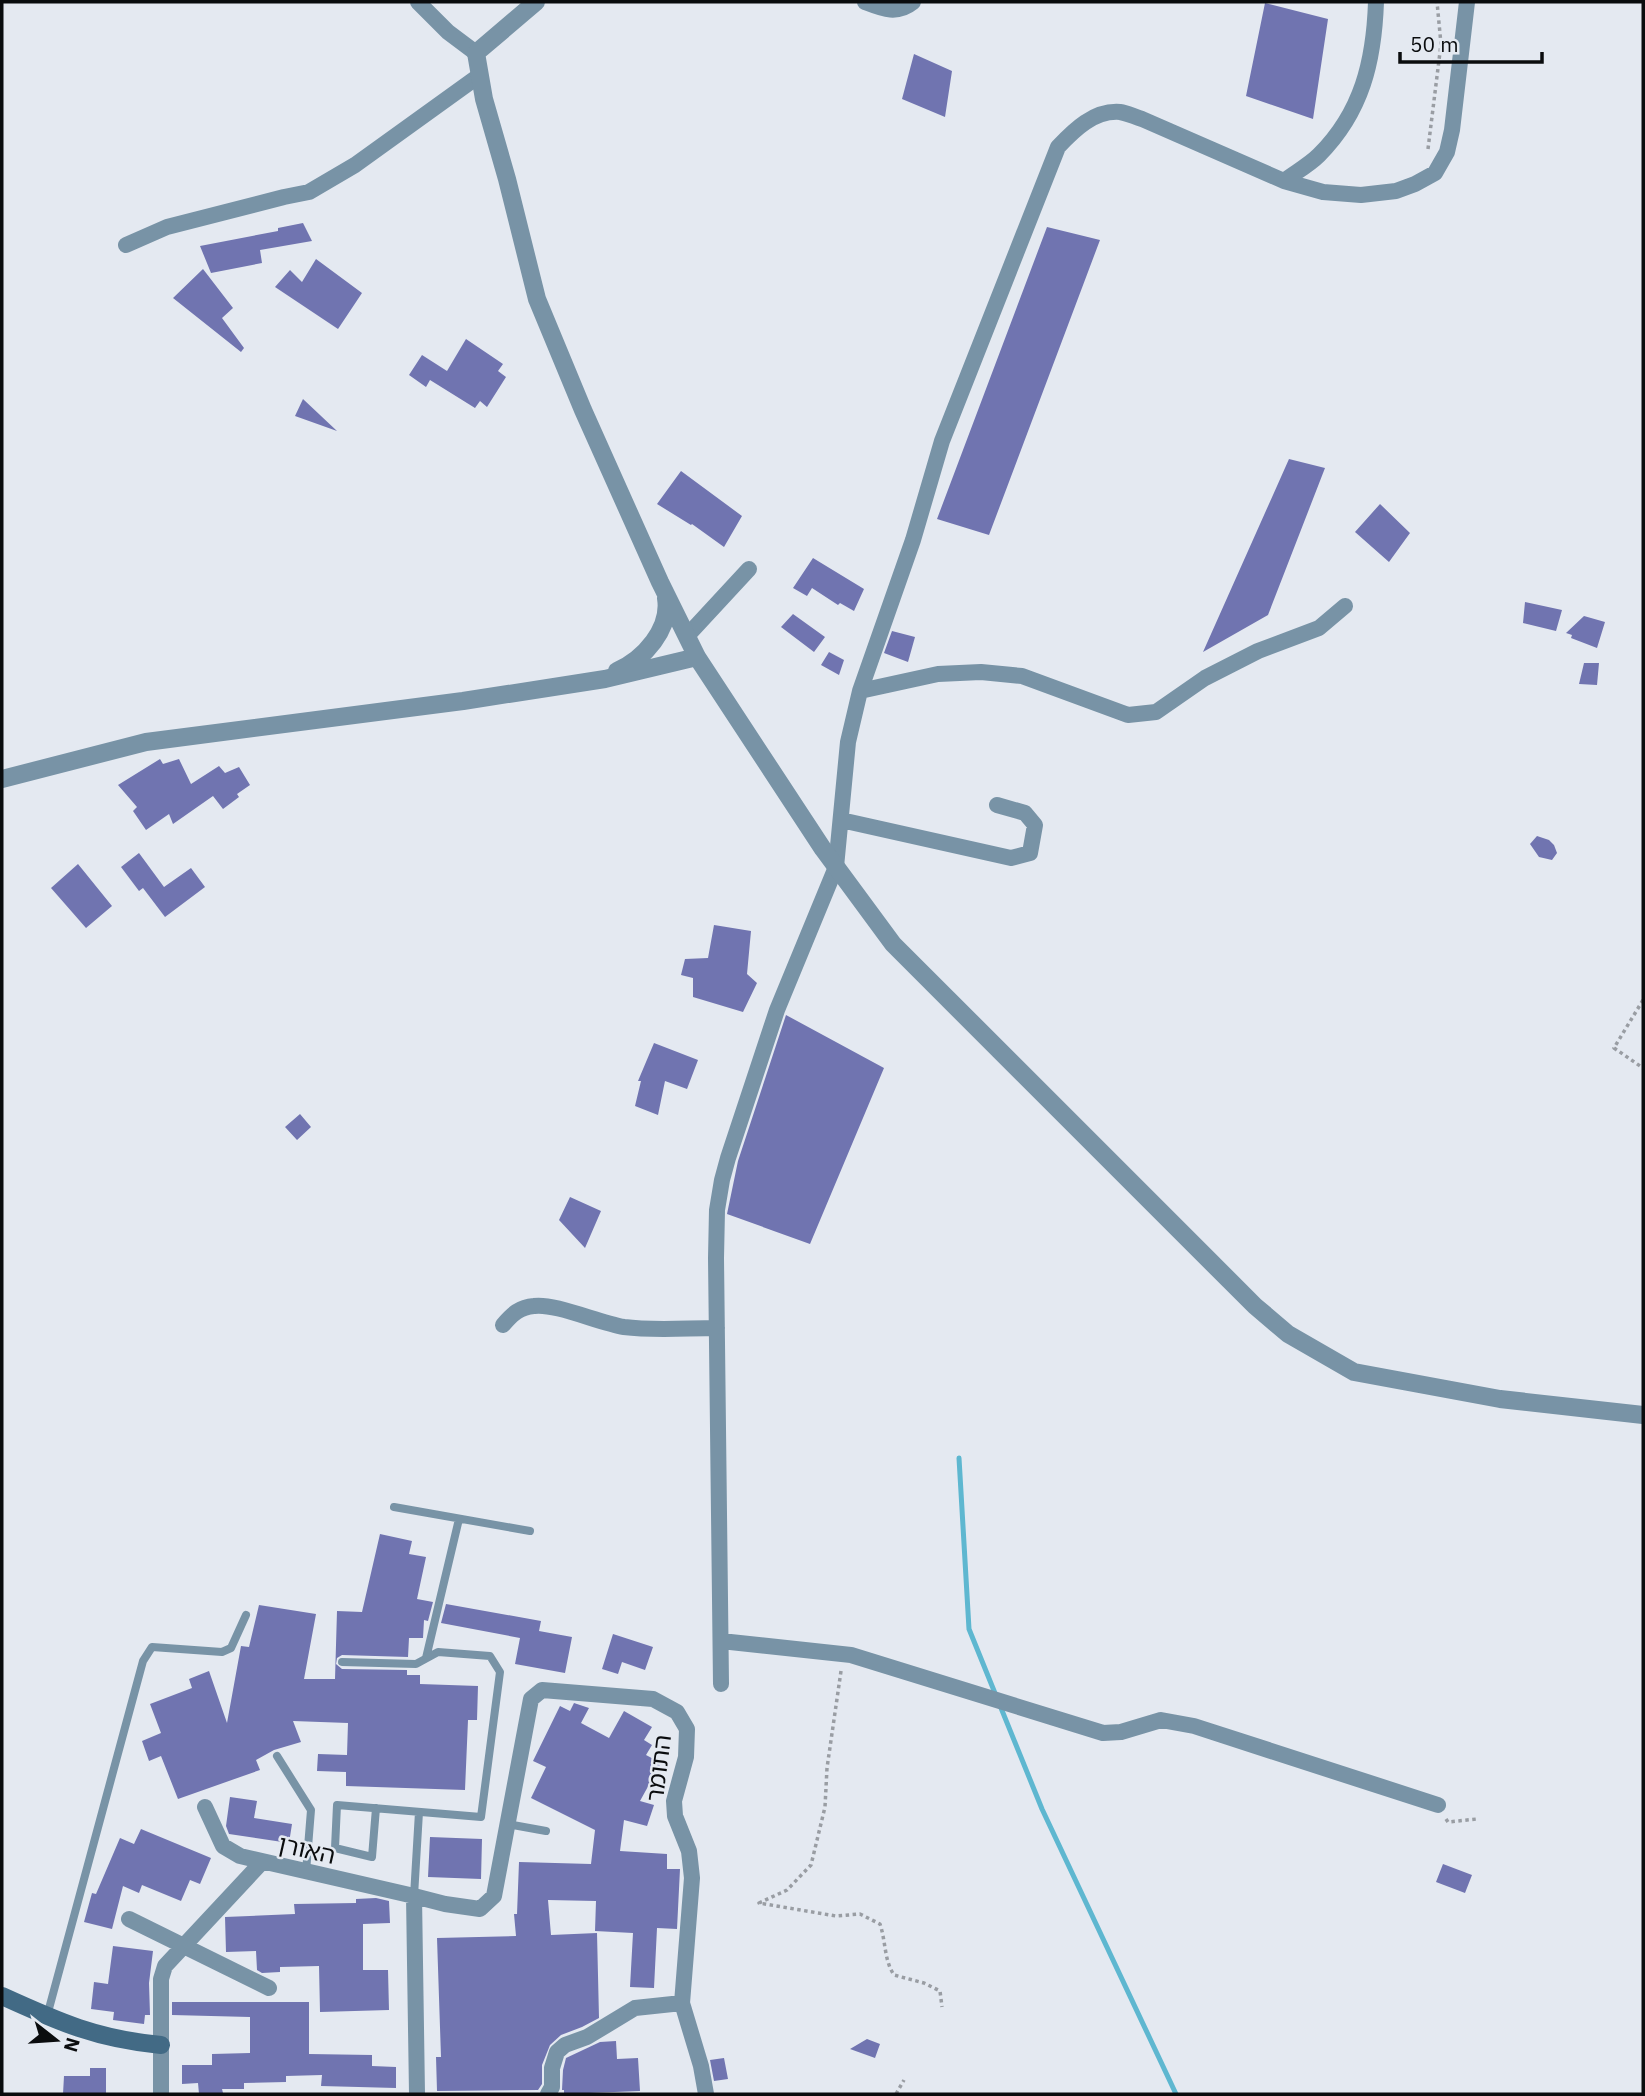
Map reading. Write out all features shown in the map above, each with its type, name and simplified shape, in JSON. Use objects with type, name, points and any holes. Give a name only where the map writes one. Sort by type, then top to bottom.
[{"type":"main road","points":[[2,1996],[102,2036],[161,2045]]},
{"type":"street","points":[[418,2],[448,32],[476,53],[484,99],[537,299],[561,360],[697,657],[836,867],[893,944],[1255,1306],[1288,1334],[1354,1372],[1500,1399],[1643,1415]]},
{"type":"street","points":[[476,53],[536,2]]},
{"type":"street","points":[[866,2],[890,10],[904,9],[912,2]]},
{"type":"street","points":[[1284,181],[1317,157],[1335,137],[1357,103],[1367,71],[1376,2]]},
{"type":"street","points":[[721,1684],[717,1210],[722,1180],[777,1010],[836,867],[848,743],[859,691],[913,540],[942,441],[1058,147],[1075,129],[1094,117],[1120,112],[1284,181],[1323,192],[1361,195],[1396,191],[1435,173],[1447,152],[1467,2]]},
{"type":"street","points":[[126,245],[167,227],[309,192],[355,164],[480,75]]},
{"type":"street","points":[[687,636],[749,569]]},
{"type":"street","points":[[599,680],[626,667],[662,630],[668,611],[665,591]]},
{"type":"street","points":[[859,691],[938,674],[981,672],[1023,676],[1128,715],[1141,715],[1156,712],[1205,678],[1258,651],[1320,628],[1345,606]]},
{"type":"street","points":[[2,779],[146,742],[463,701],[599,680],[697,657]]},
{"type":"street","points":[[841,820],[1011,858],[1030,853],[1035,825],[1025,813],[997,805]]},
{"type":"street","points":[[503,1325],[515,1311],[533,1306],[548,1306],[625,1327],[717,1328]]},
{"type":"street","points":[[721,1641],[844,1654],[1103,1733],[1121,1732],[1161,1720],[1194,1726],[1438,1805]]},
{"type":"street","name":"התומר","points":[[414,1896],[480,1909],[494,1896],[531,1699],[542,1690],[653,1699],[677,1712],[687,1729],[686,1757],[674,1801],[675,1815],[689,1850],[692,1878],[682,2003]]},
{"type":"street","points":[[205,1807],[223,1846],[240,1856],[262,1863]]},
{"type":"street","name":"האורן","points":[[161,2094],[161,1979],[165,1966],[262,1863],[414,1896]]},
{"type":"street","points":[[414,1896],[417,2094]]},
{"type":"street","points":[[129,1919],[269,1988]]},
{"type":"street","points":[[548,2094],[552,2087],[552,2068],[557,2052],[565,2045],[587,2037],[635,2008],[682,2003],[701,2066],[706,2094]]},
{"type":"lane","points":[[394,1507],[530,1531]]},
{"type":"lane","points":[[426,1658],[459,1519]]},
{"type":"lane","points":[[47,2016],[143,1661],[152,1647],[222,1652],[231,1648],[246,1615]]},
{"type":"lane","points":[[342,1662],[415,1664],[438,1652],[490,1656],[500,1672],[481,1817],[376,1808],[337,1805],[335,1848],[372,1857],[376,1808]]},
{"type":"lane","points":[[277,1756],[311,1811],[306,1872]]},
{"type":"lane","points":[[414,1896],[419,1812]]},
{"type":"lane","points":[[507,1824],[546,1831]]},
{"type":"path","points":[[1428,149],[1441,44],[1437,2]]},
{"type":"path","points":[[1643,1000],[1614,1048],[1643,1068]]},
{"type":"path","points":[[844,1654],[827,1768],[825,1807],[811,1865],[787,1890],[759,1903],[836,1916],[860,1914],[880,1924],[886,1941],[887,1965],[894,1975],[924,1983],[940,1991],[942,2007]]},
{"type":"path","points":[[1438,1805],[1448,1822],[1478,1819]]},
{"type":"path","points":[[896,2094],[904,2080]]},
{"type":"building","points":[[1265,3],[1328,19],[1313,119],[1246,96]]},
{"type":"building","points":[[914,54],[952,71],[945,117],[902,99]]},
{"type":"building","points":[[303,223],[312,241],[260,250],[262,263],[211,273],[200,246],[278,231],[278,228]]},
{"type":"building","points":[[1047,227],[1100,240],[989,535],[937,519]]},
{"type":"building","points":[[316,259],[362,293],[338,329],[275,287],[290,270],[302,282]]},
{"type":"building","points":[[203,269],[233,308],[222,318],[244,348],[241,352],[173,298]]},
{"type":"building","points":[[466,339],[503,364],[498,371],[506,377],[487,407],[480,401],[475,408],[430,380],[426,387],[409,375],[422,355],[447,371]]},
{"type":"building","points":[[303,399],[337,431],[295,416]]},
{"type":"building","points":[[1289,459],[1325,468],[1268,615],[1203,652]]},
{"type":"building","points":[[681,471],[742,516],[724,547],[657,504]]},
{"type":"building","points":[[1380,504],[1410,533],[1389,562],[1355,532]]},
{"type":"building","points":[[813,558],[864,589],[854,611],[840,603],[838,605],[812,588],[807,596],[793,588]]},
{"type":"building","points":[[1525,602],[1562,610],[1556,631],[1523,623]]},
{"type":"building","points":[[793,614],[825,637],[814,652],[781,627]]},
{"type":"building","points":[[1584,616],[1605,622],[1597,648],[1571,638],[1572,635],[1566,633]]},
{"type":"building","points":[[892,631],[915,637],[908,662],[884,653]]},
{"type":"building","points":[[829,652],[844,660],[839,675],[821,665]]},
{"type":"building","points":[[1584,663],[1599,663],[1597,685],[1579,684]]},
{"type":"building","points":[[160,759],[163,764],[179,759],[191,784],[219,766],[225,773],[239,767],[250,785],[223,809],[213,796],[173,824],[169,814],[146,830],[133,811],[137,807],[118,785]]},
{"type":"building","points":[[1537,836],[1554,845],[1557,853],[1552,860],[1539,857],[1530,844]]},
{"type":"building","points":[[139,853],[164,887],[191,868],[205,887],[165,917],[143,888],[139,891],[121,867]]},
{"type":"building","points":[[78,864],[112,906],[86,928],[51,888]]},
{"type":"building","points":[[714,925],[751,931],[747,974],[757,983],[743,1012],[693,997],[693,978],[681,975],[685,959],[708,958]]},
{"type":"building","points":[[786,1015],[884,1068],[810,1244],[727,1214],[738,1161]]},
{"type":"building","points":[[654,1043],[698,1060],[687,1089],[665,1081],[658,1115],[635,1106],[641,1081],[638,1081]]},
{"type":"building","points":[[300,1114],[311,1127],[297,1140],[285,1127]]},
{"type":"building","points":[[570,1197],[601,1211],[585,1248],[559,1220]]},
{"type":"building","points":[[380,1534],[412,1541],[409,1554],[426,1557],[417,1599],[433,1602],[428,1621],[424,1620],[423,1638],[409,1638],[408,1657],[342,1655],[337,1658],[336,1664],[342,1669],[407,1670],[407,1675],[420,1675],[420,1684],[478,1686],[477,1720],[468,1720],[465,1790],[346,1786],[346,1772],[317,1771],[318,1754],[347,1755],[348,1723],[293,1721],[301,1742],[274,1750],[256,1760],[260,1770],[178,1799],[161,1756],[149,1761],[142,1741],[161,1733],[150,1704],[192,1688],[189,1679],[209,1671],[227,1723],[241,1646],[249,1647],[259,1605],[316,1614],[304,1679],[335,1679],[337,1611],[362,1612]]},
{"type":"building","points":[[446,1604],[541,1621],[539,1631],[572,1637],[565,1673],[515,1664],[520,1638],[441,1623]]},
{"type":"building","points":[[613,1634],[653,1647],[645,1670],[622,1662],[618,1674],[602,1669]]},
{"type":"building","points":[[574,1703],[589,1708],[581,1723],[609,1738],[624,1711],[652,1727],[644,1740],[652,1745],[646,1755],[661,1763],[640,1801],[654,1805],[647,1826],[624,1820],[620,1851],[667,1854],[667,1869],[680,1869],[677,1929],[657,1928],[654,1988],[630,1987],[633,1933],[595,1931],[596,1901],[548,1900],[551,1935],[597,1933],[599,2018],[561,2035],[550,2045],[542,2065],[542,2084],[538,2090],[437,2091],[436,2057],[441,2057],[437,1938],[516,1936],[514,1914],[517,1914],[519,1862],[591,1864],[595,1830],[531,1798],[546,1767],[533,1761],[560,1706],[570,1711]]},
{"type":"building","points":[[230,1797],[257,1801],[254,1818],[292,1824],[289,1843],[229,1834],[226,1826]]},
{"type":"building","points":[[141,1829],[211,1858],[200,1884],[190,1880],[181,1901],[142,1885],[139,1893],[123,1886],[112,1929],[84,1922],[92,1893],[96,1894],[120,1838],[134,1844]]},
{"type":"building","points":[[430,1837],[482,1839],[481,1879],[428,1877]]},
{"type":"building","points":[[1443,1864],[1472,1875],[1465,1893],[1436,1882]]},
{"type":"building","points":[[376,1898],[389,1901],[390,1923],[363,1924],[363,1970],[388,1970],[389,2010],[320,2012],[319,1966],[280,1967],[280,1972],[262,1973],[257,1970],[256,1951],[226,1952],[225,1917],[295,1914],[294,1904],[356,1903],[356,1899]]},
{"type":"building","points":[[113,1946],[153,1951],[149,1983],[150,2015],[145,2015],[144,2024],[113,2020],[114,2012],[91,2009],[94,1982],[108,1984]]},
{"type":"building","points":[[172,2002],[309,2002],[309,2054],[372,2055],[372,2066],[396,2067],[396,2088],[321,2086],[322,2075],[286,2076],[286,2082],[244,2083],[244,2089],[222,2089],[223,2093],[199,2094],[198,2083],[182,2084],[182,2065],[212,2065],[212,2054],[250,2053],[250,2017],[172,2015]]},
{"type":"building","points":[[867,2039],[880,2044],[875,2058],[850,2049]]},
{"type":"building","points":[[616,2041],[617,2059],[638,2058],[640,2091],[564,2094],[563,2070],[566,2058],[600,2042]]},
{"type":"building","points":[[724,2058],[728,2079],[714,2081],[710,2060]]},
{"type":"building","points":[[90,2068],[106,2068],[106,2094],[63,2094],[64,2076],[90,2076]]},
{"type":"waterway","points":[[959,1458],[969,1629],[1042,1809],[1176,2094]]}]
